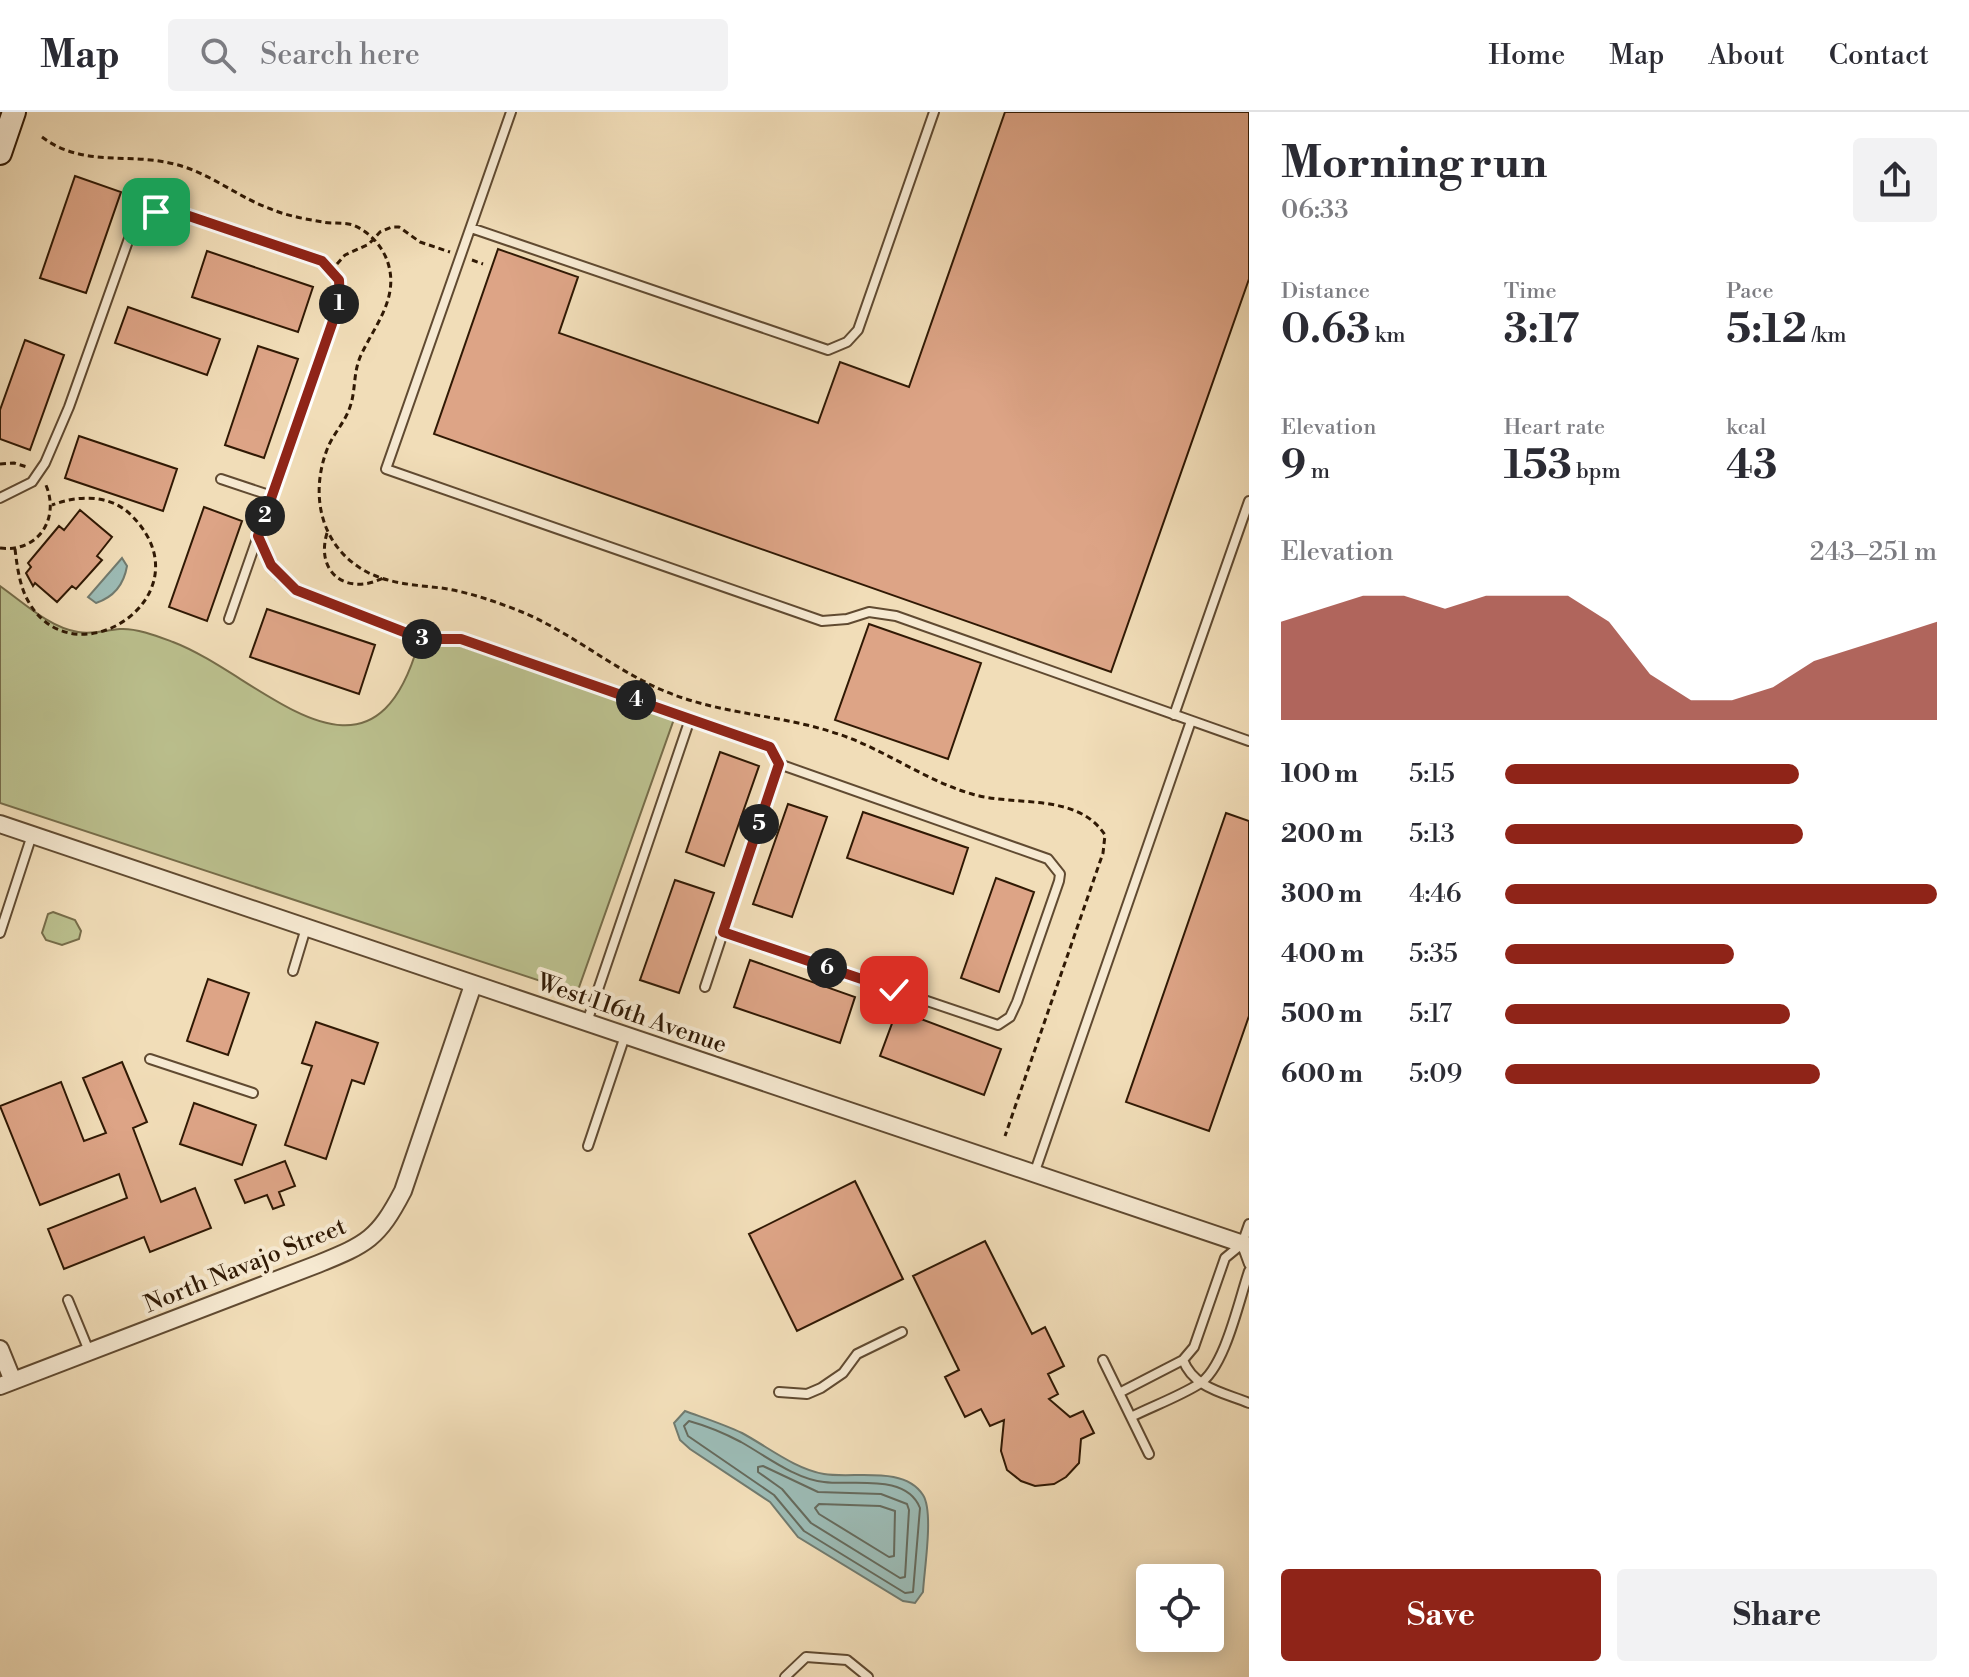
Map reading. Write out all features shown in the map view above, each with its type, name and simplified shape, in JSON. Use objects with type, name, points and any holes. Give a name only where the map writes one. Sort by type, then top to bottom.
[{"type":"street","points":[[0,153],[14,112]]},
{"type":"street","name":"West 116th Avenue","points":[[0,824],[1246,1245]]},
{"type":"street","name":"North Navajo Street","points":[[6,1383],[329,1260],[367,1242],[380,1231],[403,1191],[473,985]]},
{"type":"street","points":[[0,1349],[6,1383]]},
{"type":"lane","points":[[511,112],[386,469],[822,621],[847,619],[869,612],[896,616],[1249,741]]},
{"type":"lane","points":[[471,228],[828,350],[847,342],[858,330],[934,112]]},
{"type":"lane","points":[[0,498],[24,488],[38,475],[69,407],[132,230],[144,217],[167,210],[322,261],[339,280],[340,301],[229,619]]},
{"type":"lane","points":[[221,479],[272,496]]},
{"type":"lane","points":[[1174,715],[1249,501]]},
{"type":"lane","points":[[258,536],[271,565],[296,590],[422,639],[461,639],[770,747],[779,764],[1048,859],[1060,874],[1017,1002],[1010,1017],[998,1025],[723,932]]},
{"type":"lane","points":[[587,1023],[690,719]]},
{"type":"lane","points":[[1034,1174],[1191,721]]},
{"type":"lane","points":[[705,987],[779,764]]},
{"type":"lane","points":[[0,933],[33,835]]},
{"type":"lane","points":[[293,971],[306,927]]},
{"type":"lane","points":[[588,1146],[625,1036]]},
{"type":"lane","points":[[150,1059],[253,1093]]},
{"type":"lane","points":[[1249,1224],[1246,1245],[1249,1264]]},
{"type":"lane","points":[[1119,1393],[1183,1360],[1199,1336],[1225,1258],[1246,1245]]},
{"type":"lane","points":[[1131,1417],[1200,1384],[1210,1374],[1223,1349],[1249,1271]]},
{"type":"lane","points":[[68,1300],[89,1352]]},
{"type":"lane","points":[[779,1392],[807,1394],[821,1388],[843,1373],[857,1354],[902,1332]]},
{"type":"lane","points":[[1103,1360],[1149,1454]]},
{"type":"lane","points":[[1183,1360],[1188,1375],[1200,1384],[1249,1403]]},
{"type":"lane","points":[[785,1677],[806,1657],[847,1660],[868,1677]]},
{"type":"path","points":[[42,137],[53,145],[98,160],[174,163],[274,211],[352,225],[381,246],[389,266],[391,298],[356,367],[351,403],[330,443],[318,480],[327,533],[341,555],[383,578],[451,590],[520,612],[574,638],[628,673],[675,696],[739,714],[792,721],[828,730],[878,749],[960,790],[1005,801],[1062,806],[1081,813],[1100,827],[1105,835],[1103,853],[1005,1136]]},
{"type":"path","points":[[333,270],[345,255],[374,240],[380,232],[399,227],[420,242],[483,264]]},
{"type":"path","points":[[0,464],[26,467],[38,475],[50,493],[52,505],[50,517],[38,538],[15,549],[0,548]]},
{"type":"path","points":[[15,549],[26,598],[40,616],[60,629],[83,635],[107,632],[128,621],[143,606],[152,587],[156,566],[152,545],[142,526],[127,511],[108,501],[87,498],[52,505]]},
{"type":"path","points":[[327,533],[323,547],[325,562],[342,581],[359,586],[383,578]]},
{"type":"green space","points":[[0,586],[57,625],[83,633],[127,629],[160,637],[207,658],[276,701],[310,718],[342,725],[372,719],[397,694],[418,645],[461,646],[674,719],[577,993],[0,803]]},
{"type":"green space","points":[[53,912],[75,920],[81,931],[79,939],[62,945],[46,940],[42,933],[48,914]]},
{"type":"water","points":[[122,558],[127,566],[121,584],[108,597],[96,603],[88,597]]},
{"type":"water","points":[[685,1411],[742,1433],[792,1463],[813,1471],[836,1475],[891,1476],[914,1486],[923,1495],[928,1514],[923,1592],[915,1603],[903,1601],[798,1537],[770,1502],[690,1449],[680,1440],[674,1423]]},
{"type":"building","points":[[1005,112],[1249,112],[1249,279],[1111,672],[434,434],[498,249],[578,277],[559,333],[818,423],[840,362],[909,387]]},
{"type":"building","points":[[75,176],[121,192],[86,293],[40,278]]},
{"type":"building","points":[[207,251],[313,287],[298,332],[192,297]]},
{"type":"building","points":[[128,307],[220,339],[207,375],[115,343]]},
{"type":"building","points":[[25,340],[64,355],[30,450],[0,439],[0,410]]},
{"type":"building","points":[[258,346],[298,359],[264,458],[225,445]]},
{"type":"building","points":[[79,436],[177,469],[163,511],[65,478]]},
{"type":"building","points":[[204,507],[242,521],[207,621],[169,607]]},
{"type":"building","points":[[80,510],[112,537],[97,556],[102,560],[76,589],[72,586],[57,602],[35,583],[33,586],[26,573],[31,567],[28,563],[59,526],[64,530]]},
{"type":"building","points":[[267,609],[375,645],[359,694],[250,657]]},
{"type":"building","points":[[869,624],[981,663],[948,759],[835,720]]},
{"type":"building","points":[[720,752],[759,766],[724,866],[686,852]]},
{"type":"building","points":[[788,804],[827,817],[792,917],[753,904]]},
{"type":"building","points":[[863,812],[968,848],[953,894],[847,858]]},
{"type":"building","points":[[1226,813],[1249,821],[1249,1016],[1209,1131],[1126,1102]]},
{"type":"building","points":[[996,878],[1034,892],[999,992],[961,978]]},
{"type":"building","points":[[675,880],[714,893],[679,993],[640,980]]},
{"type":"building","points":[[750,960],[855,997],[840,1043],[734,1007]]},
{"type":"building","points":[[208,979],[249,993],[228,1055],[187,1041]]},
{"type":"building","points":[[897,1010],[1001,1049],[984,1095],[880,1056]]},
{"type":"building","points":[[316,1022],[378,1043],[364,1084],[352,1080],[326,1159],[285,1145],[312,1066],[302,1063]]},
{"type":"building","points":[[122,1062],[147,1122],[133,1128],[161,1202],[195,1188],[211,1228],[150,1252],[144,1237],[64,1269],[48,1229],[127,1198],[119,1174],[40,1205],[0,1106],[61,1082],[84,1141],[106,1133],[83,1078]]},
{"type":"building","points":[[194,1103],[256,1125],[242,1165],[180,1144]]},
{"type":"building","points":[[285,1161],[295,1186],[279,1192],[284,1205],[273,1209],[267,1195],[245,1203],[235,1180]]},
{"type":"building","points":[[855,1181],[903,1279],[797,1331],[749,1234]]},
{"type":"building","points":[[985,1241],[1032,1334],[1045,1327],[1064,1366],[1048,1374],[1058,1394],[1049,1399],[1070,1417],[1083,1411],[1094,1433],[1081,1439],[1079,1463],[1054,1484],[1035,1486],[1021,1481],[1007,1470],[1001,1451],[1004,1420],[990,1426],[981,1409],[965,1417],[945,1377],[959,1370],[913,1276]]},
{"type":"route","points":[[156,212],[167,210],[186,215],[322,261],[339,280],[340,301],[258,536],[279,576],[296,590],[422,639],[461,639],[770,747],[779,764],[723,932],[894,990]]}]
